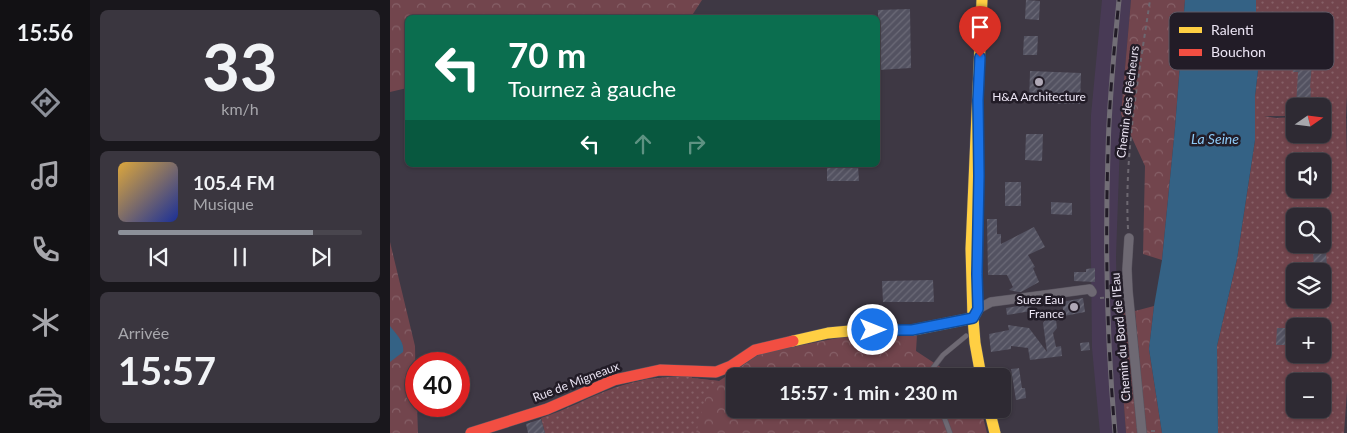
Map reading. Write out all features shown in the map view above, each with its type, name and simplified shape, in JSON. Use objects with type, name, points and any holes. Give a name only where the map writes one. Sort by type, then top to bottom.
[{"type":"street","points":[[980,368],[975,343],[976,314],[971,221],[982,0]]},
{"type":"street","name":"Chemin du Bord de l'Eau","points":[[1129,238],[1128,290],[1142,433]]},
{"type":"street","points":[[976,314],[991,302],[1087,289],[1090,289],[1092,292]]},
{"type":"street","points":[[976,314],[987,368]]},
{"type":"street","name":"Rue de Migneaux","points":[[471,433],[547,409],[614,380],[634,375],[660,370],[716,372],[731,366],[755,350],[828,333],[860,330],[912,330],[976,314]]},
{"type":"street","points":[[991,418],[995,433]]},
{"type":"street","points":[[999,418],[1003,433]]},
{"type":"lane","points":[[933,368],[943,354],[966,336]]},
{"type":"lane","points":[[944,418],[950,433]]},
{"type":"path","name":"Chemin des Pêcheurs","points":[[1129,238],[1127,206],[1135,104],[1150,0]]},
{"type":"path","points":[[1092,292],[1096,298],[1114,298],[1128,290]]},
{"type":"shaded area","points":[[1102,0],[1131,0],[1121,114],[1116,256],[1117,310],[1126,433],[1100,433],[1092,348],[1091,115]]},
{"type":"green space","points":[[390,0],[702,0],[692,15],[405,15],[405,88],[390,92]]},
{"type":"green space","points":[[1131,0],[1185,0],[1184,12],[1169,12],[1169,70],[1180,70],[1162,260],[1143,254],[1145,166],[1121,114]]},
{"type":"green space","points":[[1256,0],[1347,0],[1347,391],[1344,433],[1218,433],[1217,346],[1237,259],[1255,140],[1255,96],[1258,70],[1334,70],[1334,12],[1256,12]]},
{"type":"green space","points":[[390,242],[415,346],[415,352],[405,352],[405,417],[417,417],[418,433],[390,433]]},
{"type":"green space","points":[[1154,306],[1149,349],[1162,433],[1146,433],[1135,311]]},
{"type":"green space","points":[[1126,309],[1138,433],[1126,433],[1117,310]]},
{"type":"green space","points":[[917,335],[916,351],[942,368],[738,368],[761,353],[843,337]]},
{"type":"green space","points":[[691,375],[692,378],[719,381],[726,376],[726,418],[983,418],[987,433],[562,433],[614,388],[647,379]]},
{"type":"green space","points":[[691,375],[692,378],[719,381],[706,396],[696,433],[545,433],[541,418],[605,392],[623,385],[642,381]]},
{"type":"water","name":"La Seine","points":[[1185,0],[1256,0],[1256,12],[1184,12]]},
{"type":"water","name":"La Seine","points":[[1180,70],[1258,70],[1255,96],[1255,140],[1237,259],[1217,346],[1218,433],[1162,433],[1149,349],[1162,260]]},
{"type":"water","points":[[390,326],[400,338],[403,352],[390,362]]},
{"type":"building","points":[[1026,0],[1040,1],[1039,20],[1025,19]]},
{"type":"building","points":[[910,9],[911,68],[880,70],[880,15],[878,15],[878,10]]},
{"type":"building","points":[[1024,36],[1038,36],[1037,55],[1023,55]]},
{"type":"building","points":[[1293,70],[1311,70],[1310,98],[1296,98],[1298,72],[1293,72]]},
{"type":"building","points":[[1030,71],[1081,73],[1080,104],[1029,103]]},
{"type":"building","points":[[1026,134],[1043,134],[1042,161],[1025,160]]},
{"type":"building","points":[[827,167],[858,167],[859,181],[827,181]]},
{"type":"building","points":[[1005,182],[1021,182],[1021,206],[1005,206]]},
{"type":"building","points":[[1051,202],[1072,203],[1072,215],[1051,214]]},
{"type":"building","points":[[987,219],[997,219],[997,234],[1001,234],[1001,244],[1034,227],[1045,247],[1028,255],[1035,267],[1033,268],[1039,282],[1018,292],[1009,290],[1013,287],[1007,275],[988,275]]},
{"type":"building","points":[[1313,253],[1326,253],[1327,263],[1314,263]]},
{"type":"building","points":[[1095,268],[1095,282],[1074,281],[1074,272],[1086,272],[1086,269]]},
{"type":"building","points":[[933,280],[934,302],[883,302],[882,281]]},
{"type":"building","name":"Suez Eau France","points":[[1083,298],[1085,312],[1064,316],[1062,302]]},
{"type":"building","points":[[1030,304],[1031,311],[1007,315],[1006,308]]},
{"type":"building","points":[[1052,318],[1056,320],[1057,328],[1053,333],[1056,347],[1061,346],[1062,356],[1030,360],[1028,348],[1011,346],[1011,349],[991,352],[989,334],[1009,330],[1008,325],[1029,328],[1047,352],[1043,323],[1046,319]]},
{"type":"building","points":[[1277,328],[1286,328],[1286,345],[1276,345]]},
{"type":"building","points":[[1089,342],[1090,350],[1081,351],[1080,343]]},
{"type":"building","points":[[1019,368],[1022,388],[1025,388],[1026,398],[1016,400],[1011,369]]},
{"type":"building","points":[[541,419],[545,433],[528,433],[526,424]]},
{"type":"railway","points":[[1115,433],[1108,328],[1107,187],[1109,114],[1119,0]]},
{"type":"traffic: slow","points":[[980,368],[973,318],[971,249],[982,0]]},
{"type":"traffic: slow","points":[[793,341],[828,333],[860,330],[913,330],[973,318],[978,309]]},
{"type":"traffic: slow","points":[[991,418],[995,433]]},
{"type":"traffic: jam","points":[[471,433],[547,409],[614,380],[660,370],[716,372],[731,366],[755,350],[793,341]]},
{"type":"place","name":"H&A Architecture","points":[[1039,82]]},
{"type":"place","name":"Suez Eau France","points":[[1074,307]]},
{"type":"route","points":[[873,330],[912,330],[962,321],[973,318],[978,309],[978,100],[980,57]]}]
